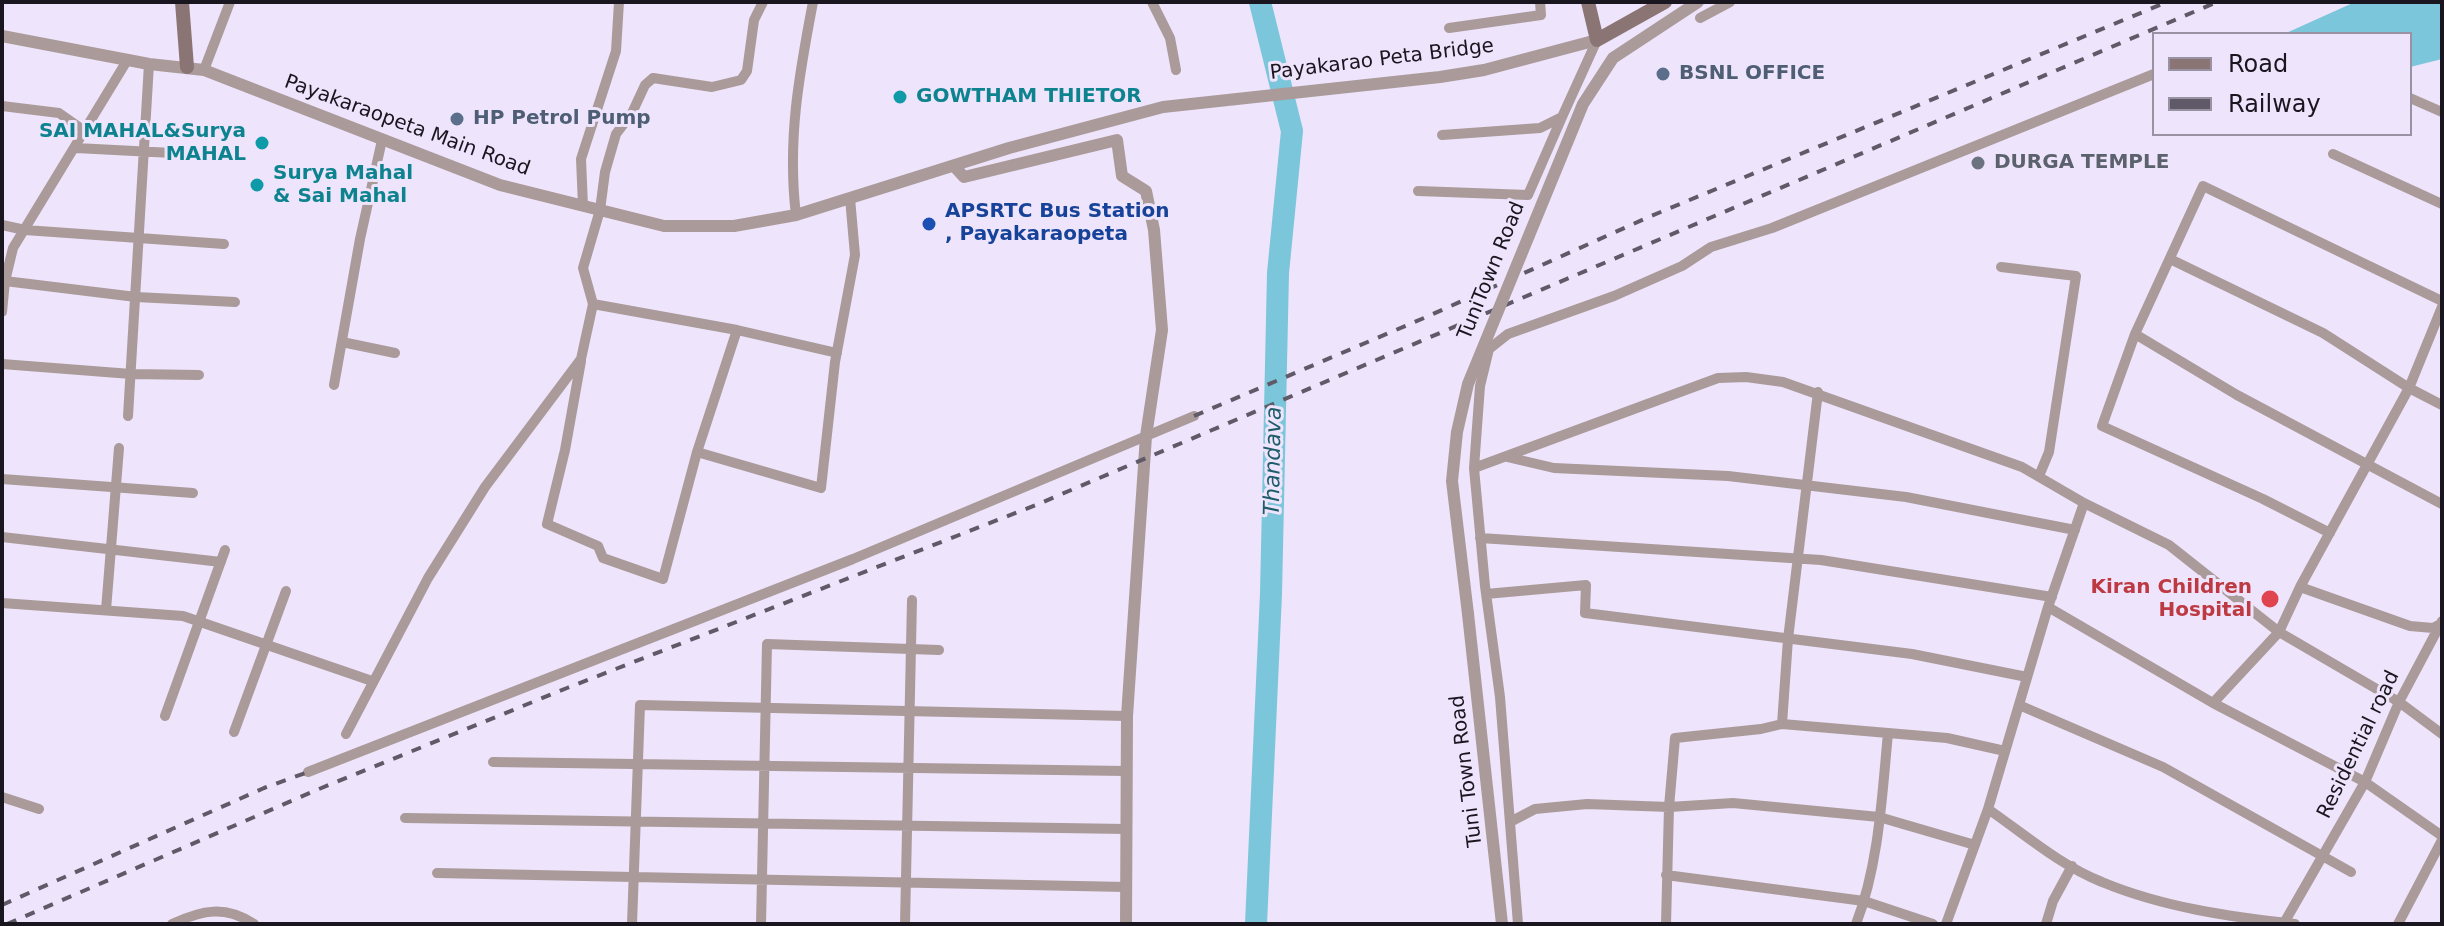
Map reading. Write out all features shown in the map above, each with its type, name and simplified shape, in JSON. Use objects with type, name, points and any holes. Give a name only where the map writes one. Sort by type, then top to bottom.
[{"type":"main road","points":[[182,2],[187,67]]},
{"type":"main road","points":[[1588,2],[1597,40],[1663,3]]},
{"type":"street","points":[[204,70],[230,2]]},
{"type":"street","points":[[583,206],[581,159],[616,51],[619,2]]},
{"type":"street","points":[[737,330],[697,452],[663,579],[603,558],[598,546],[547,524],[565,450],[593,304],[583,268],[600,210],[605,172],[616,134],[632,113],[645,85],[653,78],[712,87],[741,80],[747,71],[754,20],[763,2]]},
{"type":"street","points":[[796,215],[791,176],[795,100],[813,2]]},
{"type":"street","points":[[1152,2],[1170,38],[1176,70]]},
{"type":"street","points":[[1449,28],[1541,15],[1540,2]]},
{"type":"street","name":"TuniTown Road","points":[[1468,614],[1452,481],[1457,432],[1468,384],[1583,104],[1613,58],[1698,2]]},
{"type":"street","points":[[1700,18],[1730,2]]},
{"type":"street","name":"Payakaraopeta Main Road","points":[[2,36],[149,64],[204,70],[500,185],[664,226],[734,226],[796,215],[954,166],[1169,106]]},
{"type":"street","points":[[1418,191],[1528,195],[1597,40]]},
{"type":"street","name":"Payakarao Peta Bridge","points":[[1169,106],[1484,70],[1597,40]]},
{"type":"street","points":[[2,312],[13,248],[128,59]]},
{"type":"street","points":[[128,416],[149,64]]},
{"type":"street","points":[[1518,924],[1500,697],[1474,468],[1480,386],[1489,349],[1508,334],[1614,296],[1682,266],[1711,247],[1772,228],[2152,75]]},
{"type":"street","points":[[2412,99],[2442,112]]},
{"type":"street","points":[[2,106],[59,113],[86,132]]},
{"type":"street","points":[[1442,135],[1540,128],[1562,117]]},
{"type":"street","points":[[334,385],[360,239],[382,140]]},
{"type":"street","points":[[954,166],[964,177],[1117,140],[1122,176],[1146,191],[1154,230],[1162,330],[1146,436],[1127,716],[1126,924]]},
{"type":"street","points":[[76,148],[211,155]]},
{"type":"street","points":[[2333,154],[2442,204]]},
{"type":"street","points":[[2330,533],[2249,492],[2102,426],[2135,334],[2203,186],[2442,301]]},
{"type":"street","points":[[697,452],[821,488],[837,353],[855,255],[850,198]]},
{"type":"street","points":[[2,225],[25,230],[224,244]]},
{"type":"street","points":[[2170,259],[2323,333],[2409,388],[2442,405]]},
{"type":"street","points":[[2001,267],[2076,276],[2049,452],[2039,476]]},
{"type":"street","points":[[5,281],[136,297],[235,302]]},
{"type":"street","points":[[593,304],[737,330],[837,353]]},
{"type":"street","points":[[2213,703],[2279,632],[2300,587],[2409,388],[2442,307]]},
{"type":"street","points":[[2135,334],[2237,395],[2442,504]]},
{"type":"street","points":[[342,342],[395,353]]},
{"type":"street","points":[[346,734],[428,578],[485,487],[581,359]]},
{"type":"street","points":[[2,364],[131,374],[199,375]]},
{"type":"street","points":[[1474,468],[1718,378],[1746,377],[1783,382],[2022,467],[2084,503],[2169,545],[2279,632],[2399,702],[2442,734]]},
{"type":"street","points":[[1782,724],[1788,639],[1818,392]]},
{"type":"street","points":[[308,772],[853,559],[1194,416]]},
{"type":"street","points":[[106,610],[119,448]]},
{"type":"street","points":[[1505,456],[1554,468],[1728,476],[1906,497],[2075,530]]},
{"type":"street","points":[[2,479],[193,493]]},
{"type":"street","points":[[1946,924],[1988,809],[2050,602],[2084,503]]},
{"type":"street","points":[[2,537],[221,562]]},
{"type":"street","points":[[1480,538],[1798,559],[2050,602],[2213,703],[2365,782],[2442,838],[2398,924]]},
{"type":"street","points":[[165,716],[225,550]]},
{"type":"street","points":[[1486,594],[1586,585],[1585,613],[1912,654],[2027,677]]},
{"type":"street","name":"Residential road","points":[[2300,587],[2410,626],[2433,628],[2442,622]]},
{"type":"street","points":[[234,732],[286,591]]},
{"type":"street","points":[[905,924],[912,600]]},
{"type":"street","points":[[2,603],[183,616],[372,681]]},
{"type":"street","name":"Tuni Town Road","points":[[1468,614],[1502,924]]},
{"type":"street","name":"Residential road","points":[[1988,809],[2100,882],[2142,896],[2241,918],[2289,923],[2365,782],[2399,702],[2442,622]]},
{"type":"street","points":[[761,924],[767,644],[939,650]]},
{"type":"street","points":[[632,924],[640,705],[1127,716]]},
{"type":"street","points":[[2019,705],[2163,767],[2351,872]]},
{"type":"street","points":[[1666,924],[1669,807],[1675,738],[1782,724],[1947,738],[2005,751]]},
{"type":"street","points":[[1856,924],[1864,901],[1879,817],[1888,733]]},
{"type":"street","points":[[493,762],[1126,771]]},
{"type":"street","points":[[2,797],[39,809]]},
{"type":"street","points":[[1510,822],[1535,809],[1587,804],[1669,807],[1733,803],[1879,817],[1975,845]]},
{"type":"street","points":[[405,818],[1126,829]]},
{"type":"street","points":[[2046,924],[2053,901],[2072,866]]},
{"type":"street","points":[[437,873],[1126,887]]},
{"type":"street","points":[[1666,875],[1864,901],[1933,924]]},
{"type":"street","points":[[172,924],[207,911],[237,913],[254,924]]},
{"type":"water","points":[[2355,2],[2442,2],[2442,59],[2412,66],[2412,32],[2288,32]]},
{"type":"waterway","name":"Thandava","points":[[1256,924],[1271,594],[1278,273],[1292,131],[1260,2]]},
{"type":"railway","points":[[1194,416],[1424,318],[1651,216],[2167,2]]},
{"type":"railway","points":[[7,924],[319,789],[567,688],[1036,505],[2217,2]]},
{"type":"railway","points":[[2,905],[264,788],[308,772]]},
{"type":"place","name":"BSNL OFFICE","points":[[1663,74]]},
{"type":"place","name":"GOWTHAM THIETOR","points":[[900,97]]},
{"type":"place","name":"HP Petrol Pump","points":[[457,119]]},
{"type":"place","name":"SAI MAHAL&Surya MAHAL","points":[[262,143]]},
{"type":"place","name":"DURGA TEMPLE","points":[[1978,163]]},
{"type":"place","name":"Surya Mahal & Sai Mahal","points":[[257,185]]},
{"type":"place","name":"APSRTC Bus Station , Payakaraopeta","points":[[929,224]]},
{"type":"place","name":"Kiran Children Hospital","points":[[2270,599]]}]
